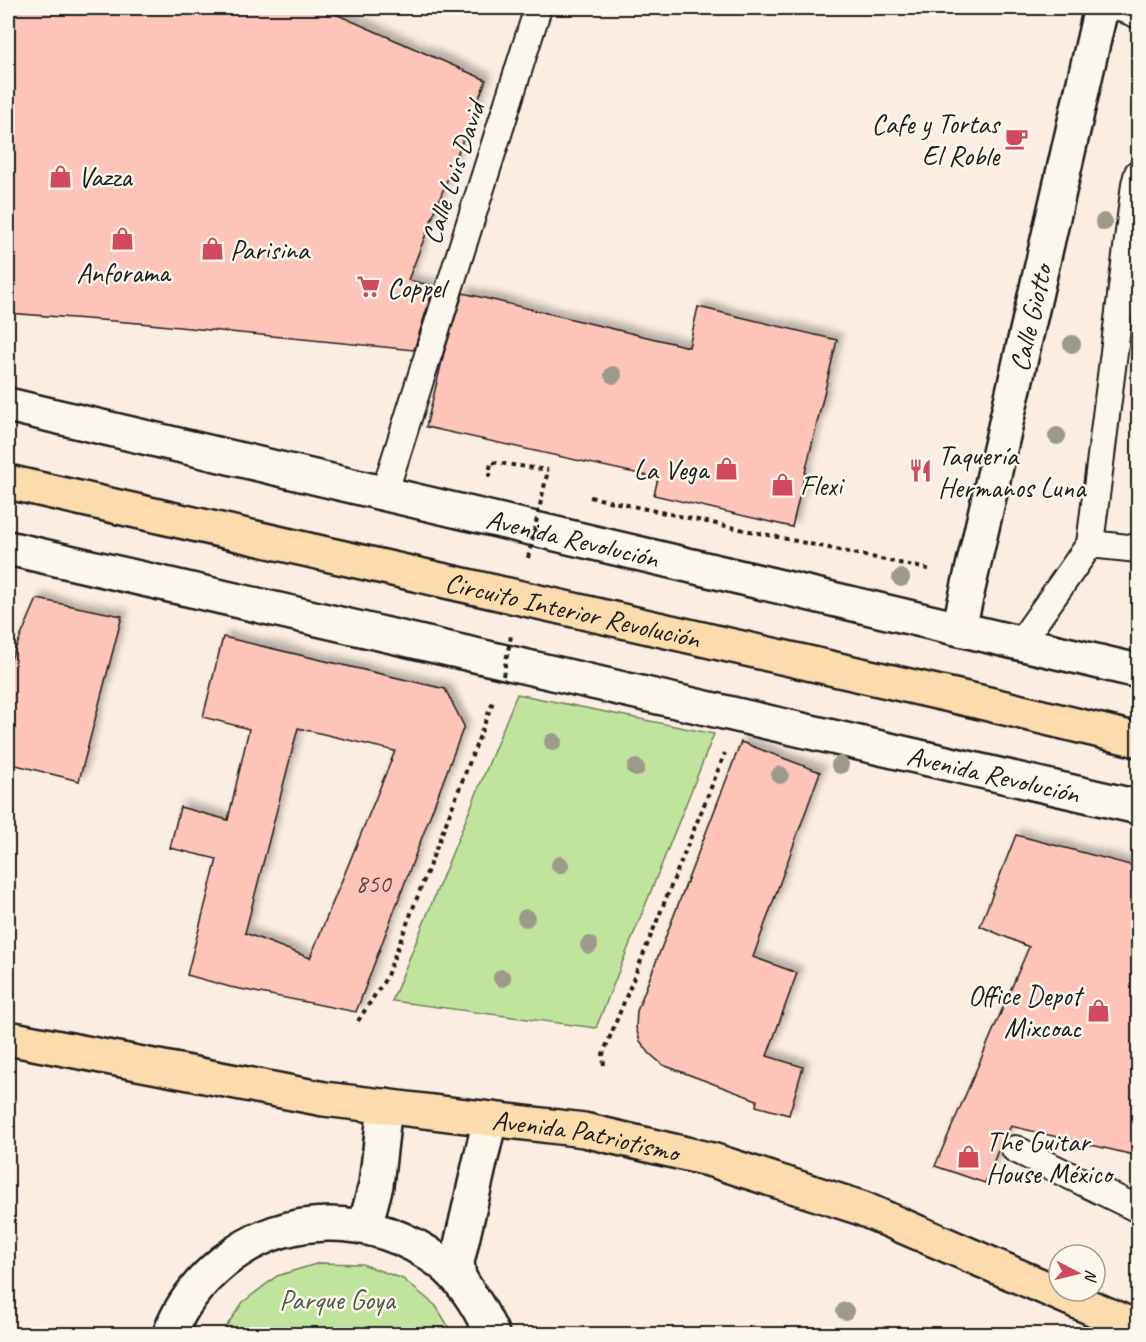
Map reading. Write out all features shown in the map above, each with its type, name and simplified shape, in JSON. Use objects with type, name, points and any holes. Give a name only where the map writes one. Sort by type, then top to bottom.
[{"type":"main road","name":"Calle Giotto","points":[[959,628],[1101,8]]},
{"type":"main road","name":"Avenida Revolución","points":[[8,405],[959,628],[1137,663]]},
{"type":"main road","name":"Circuito Interior Revolución","points":[[8,482],[964,698],[1138,740]]},
{"type":"main road","name":"Avenida Revolución","points":[[8,548],[1138,807]]},
{"type":"main road","name":"Avenida Patriotismo","points":[[8,1038],[324,1099],[584,1130],[712,1160],[861,1208],[1138,1327]]},
{"type":"main road","points":[[365,1226],[375,1185],[385,1106]]},
{"type":"main road","points":[[490,1119],[457,1262],[459,1277],[483,1314],[492,1335]]},
{"type":"main road","points":[[170,1335],[187,1300],[209,1274],[236,1252],[267,1236],[303,1226],[340,1223],[365,1226],[410,1243],[441,1262],[466,1289]]},
{"type":"lane","name":"Calle Luis David","points":[[384,494],[538,8]]},
{"type":"lane","points":[[1122,8],[1138,15]]},
{"type":"lane","points":[[1021,642],[1090,544],[1138,173]]},
{"type":"lane","points":[[1090,544],[1138,549]]},
{"type":"lane","points":[[1015,1149],[1138,1209]]},
{"type":"path","points":[[501,477],[489,475],[491,462],[548,470]]},
{"type":"path","points":[[535,485],[547,488]]},
{"type":"path","points":[[581,495],[941,572]]},
{"type":"path","points":[[503,676],[507,657]]},
{"type":"path","points":[[358,1021],[386,978],[494,698]]},
{"type":"path","points":[[604,1065],[603,1054],[727,749]]},
{"type":"green space","points":[[517,694],[714,734],[596,1028],[392,1001]]},
{"type":"green space","name":"Parque Goya","points":[[319,1263],[362,1264],[403,1279],[436,1306],[453,1334],[221,1334],[243,1302],[277,1276]]},
{"type":"building","points":[[15,8],[322,8],[486,80],[408,280],[434,286],[414,350],[139,323],[8,313],[8,31]]},
{"type":"building","points":[[463,293],[689,347],[698,307],[837,340],[792,527],[654,495],[658,478],[426,427],[444,353]]},
{"type":"building","points":[[37,599],[122,616],[79,781],[8,763],[8,666]]},
{"type":"building","points":[[223,637],[445,689],[464,726],[356,1012],[230,987],[187,975],[217,859],[170,848],[180,807],[228,820],[249,729],[203,717]],"holes":[[[298,728],[395,751],[310,958],[245,933]]]},
{"type":"building","points":[[741,742],[820,772],[753,957],[797,973],[767,1056],[803,1067],[789,1115],[756,1106],[757,1100],[663,1065],[640,1041],[636,1028],[637,1011]]},
{"type":"building","points":[[1016,835],[1138,867],[1138,1156],[1011,1126],[1001,1143],[985,1183],[935,1166],[1029,947],[980,926]]},
{"type":"place","name":"Cafe y Tortas El Roble","points":[[1017,139]]},
{"type":"place","name":"Vazza","points":[[60,176]]},
{"type":"place","name":"Anforama","points":[[123,239]]},
{"type":"place","name":"Parisina","points":[[212,249]]},
{"type":"place","name":"Coppel","points":[[369,287]]},
{"type":"place","name":"La Vega","points":[[726,469]]},
{"type":"place","name":"Taquería Hermanos Luna","points":[[920,471]]},
{"type":"place","name":"Flexi","points":[[782,485]]},
{"type":"place","name":"Office Depot Mixcoac","points":[[1099,1011]]},
{"type":"place","name":"The Guitar House México","points":[[968,1157]]}]
